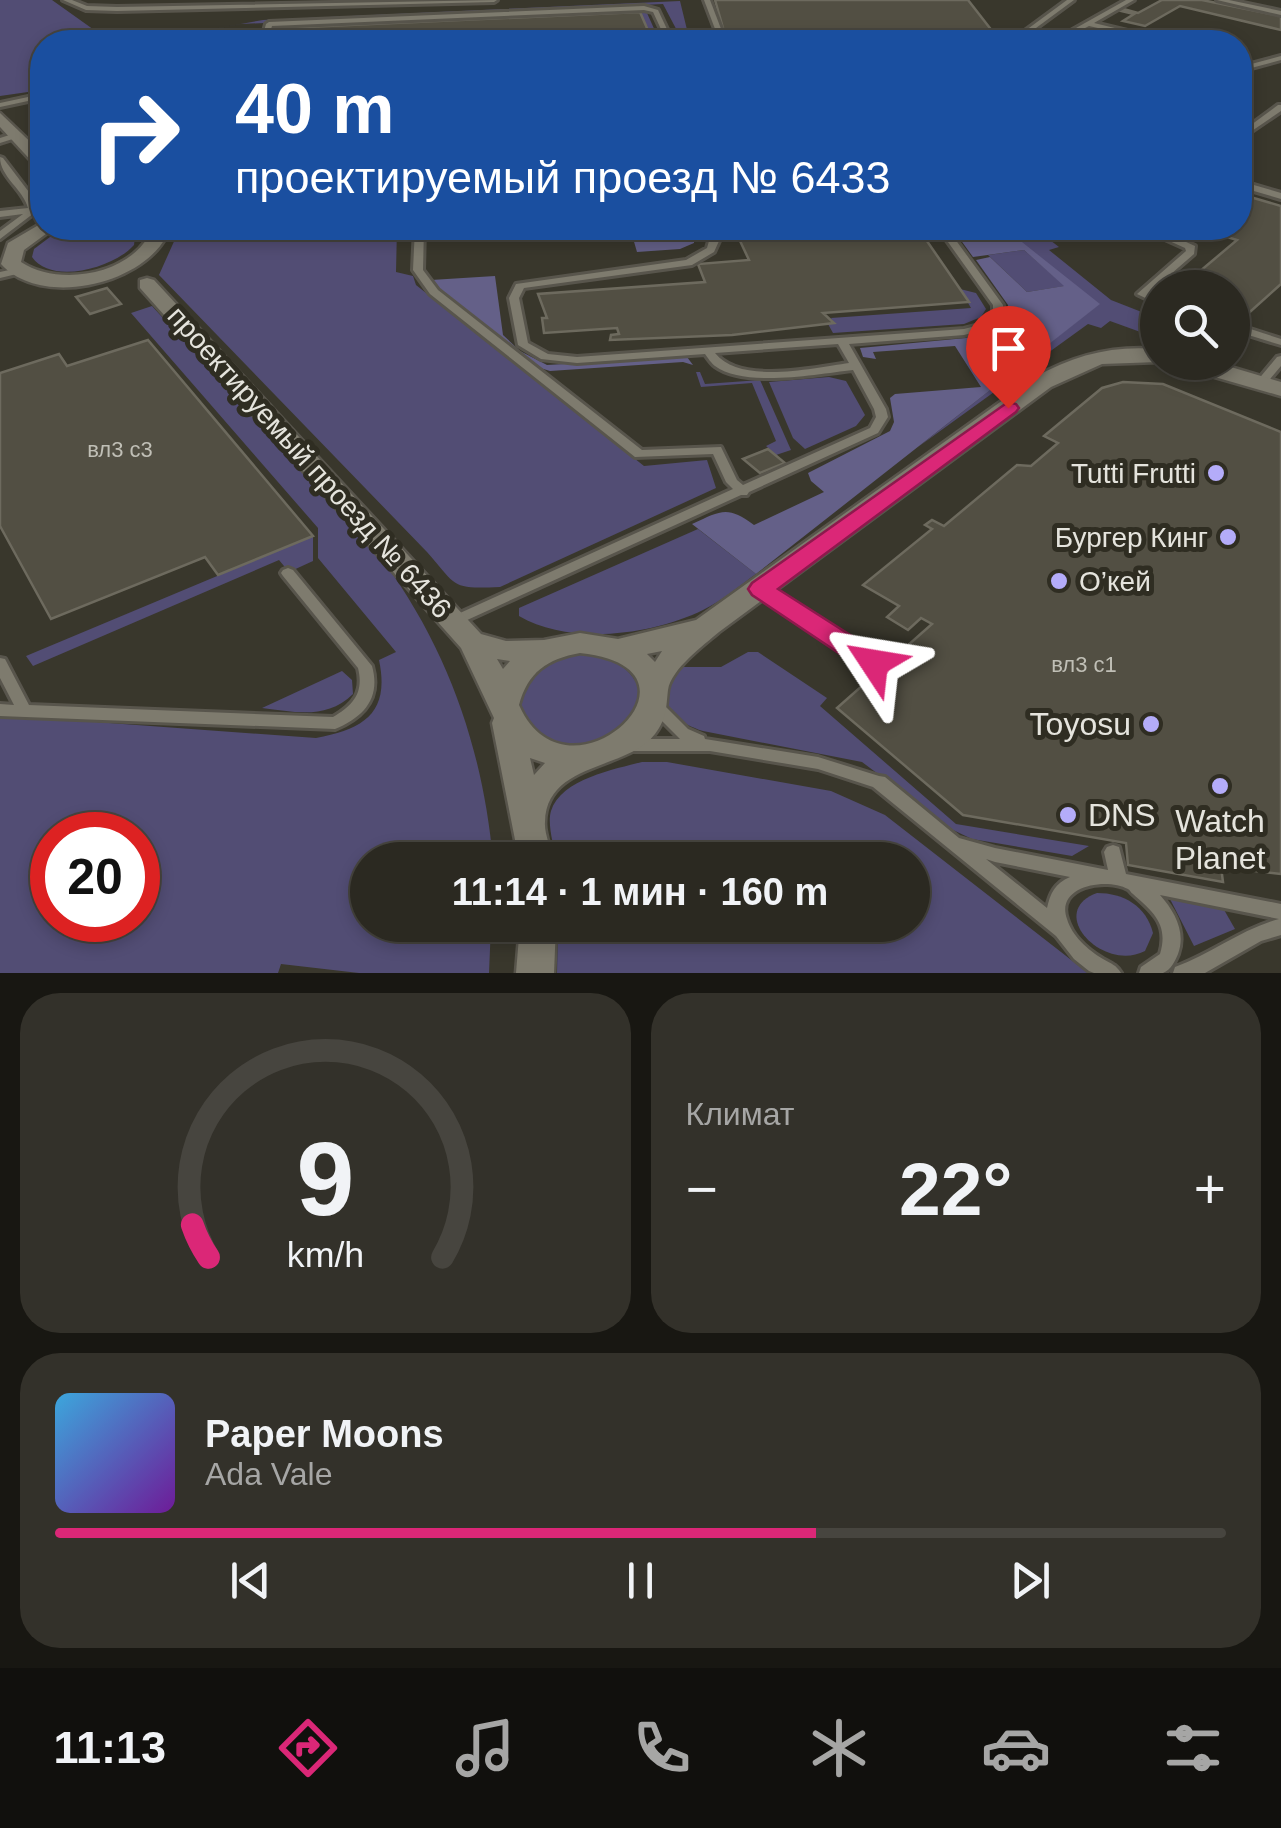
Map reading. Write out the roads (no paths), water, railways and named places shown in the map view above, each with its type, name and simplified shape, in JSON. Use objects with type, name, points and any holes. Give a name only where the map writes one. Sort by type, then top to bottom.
[{"type":"street","points":[[0,118],[8,138],[30,154]]},
{"type":"street","points":[[30,237],[14,247],[7,269],[44,280],[147,284],[156,240]]},
{"type":"street","points":[[82,279],[120,270],[153,240]]},
{"type":"street","name":"проектируемый проезд № 6436","points":[[147,284],[463,631],[491,675],[504,713],[532,842]]},
{"type":"street","points":[[618,748],[636,736],[648,721],[655,696],[678,650],[709,625],[1043,382],[1076,362],[1112,353],[1140,355]]},
{"type":"street","name":"проектируемый проезд № 6436","points":[[463,631],[506,651],[542,650],[580,642],[618,649],[672,639],[709,625]]},
{"type":"street","points":[[618,649],[648,673],[655,696]]},
{"type":"street","points":[[504,713],[504,691],[512,675],[542,650]]},
{"type":"street","name":"проектируемый проезд № 6436","points":[[504,713],[517,734],[535,747],[584,756]]},
{"type":"street","name":"проектируемый проезд № 6436","points":[[528,820],[542,784],[564,764],[618,748]]},
{"type":"street","points":[[535,973],[537,942]]},
{"type":"lane","points":[[66,0],[86,8],[117,9],[494,0]]},
{"type":"lane","points":[[707,0],[718,30]]},
{"type":"lane","points":[[1030,30],[1071,0]]},
{"type":"lane","points":[[1075,30],[1131,0]]},
{"type":"lane","points":[[1220,0],[1281,13]]},
{"type":"lane","points":[[267,30],[269,24],[644,8],[656,11],[665,30]]},
{"type":"lane","points":[[1088,23],[1117,30]]},
{"type":"lane","points":[[1252,65],[1281,58]]},
{"type":"lane","points":[[1252,63],[1257,64]]},
{"type":"lane","points":[[0,105],[30,99]]},
{"type":"lane","points":[[1252,130],[1276,115],[1281,107]]},
{"type":"lane","points":[[0,160],[30,199]]},
{"type":"lane","points":[[1252,188],[1281,196]]},
{"type":"lane","points":[[0,214],[30,210]]},
{"type":"lane","points":[[0,236],[30,212]]},
{"type":"lane","points":[[419,240],[420,278],[434,292],[638,454],[717,450],[732,482],[743,492]]},
{"type":"lane","points":[[714,240],[711,250],[690,263],[627,274],[530,282],[514,291],[523,345],[544,357],[577,360],[964,332],[991,325],[998,318],[994,297],[953,240]]},
{"type":"lane","points":[[1170,270],[1191,252],[1190,246],[1176,240]]},
{"type":"lane","points":[[1250,332],[1281,342]]},
{"type":"lane","points":[[463,631],[864,436],[880,424],[880,410],[842,341]]},
{"type":"lane","points":[[708,350],[717,366],[738,374],[856,366]]},
{"type":"lane","points":[[1271,386],[1281,359]]},
{"type":"lane","points":[[0,710],[323,725],[348,716],[366,697],[370,685],[365,666],[288,573]]},
{"type":"lane","points":[[760,589],[874,663]]},
{"type":"lane","points":[[0,663],[25,712]]},
{"type":"lane","points":[[655,696],[682,733],[710,745]]},
{"type":"lane","points":[[618,748],[654,743],[710,745],[818,763],[879,782],[1060,929],[1081,958],[1112,973]]},
{"type":"lane","points":[[954,842],[994,855],[1281,912]]},
{"type":"lane","points":[[1113,852],[1116,880]]},
{"type":"lane","points":[[1060,929],[1056,910],[1062,894],[1074,882],[1116,880],[1156,903],[1172,932],[1167,959],[1148,973]]},
{"type":"lane","points":[[1182,973],[1209,963],[1250,937],[1281,927]]},
{"type":"place","name":"Tutti Frutti","points":[[1216,473]]},
{"type":"place","name":"Бургер Кинг","points":[[1228,537]]},
{"type":"place","name":"О’кей","points":[[1059,581]]},
{"type":"place","name":"Toyosu","points":[[1151,724]]},
{"type":"place","name":"Watch Planet","points":[[1220,786]]},
{"type":"place","name":"DNS","points":[[1068,815]]}]
